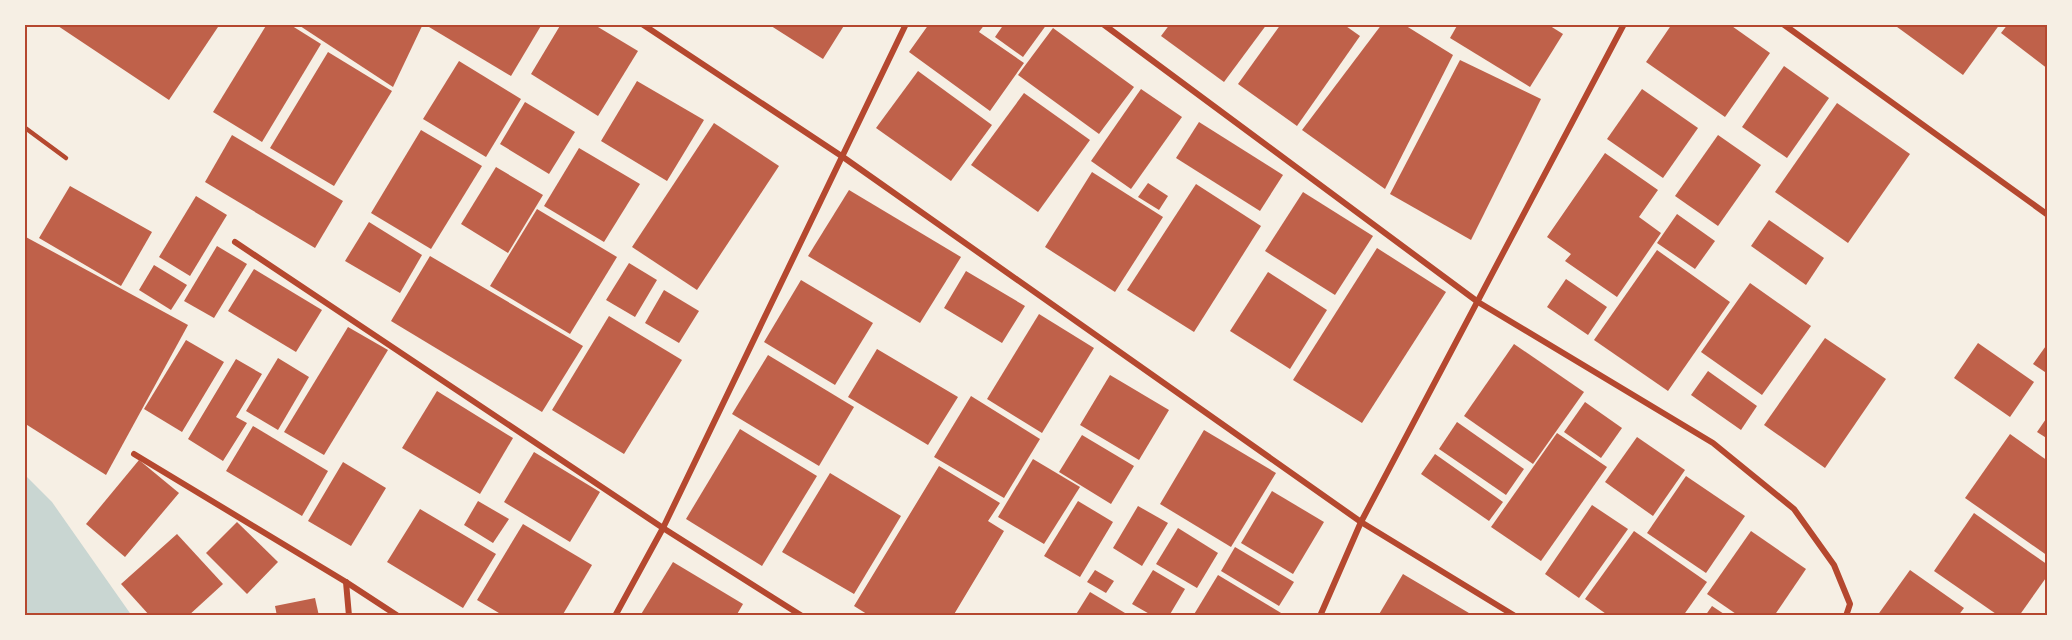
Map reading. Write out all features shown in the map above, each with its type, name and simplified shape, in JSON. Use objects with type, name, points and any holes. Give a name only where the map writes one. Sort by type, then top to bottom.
[{"type":"street","points":[[642,24],[843,157],[1361,522],[1515,616]]},
{"type":"street","points":[[615,616],[663,528],[906,24]]},
{"type":"street","points":[[1103,24],[1478,302],[1713,443],[1794,509],[1834,565],[1850,604],[1846,616]]},
{"type":"street","points":[[1320,616],[1361,522],[1624,24]]},
{"type":"street","points":[[1783,24],[2048,215]]},
{"type":"street","points":[[235,242],[663,528],[802,616]]},
{"type":"street","points":[[134,454],[398,616]]},
{"type":"street","points":[[346,582],[349,616]]},
{"type":"lane","points":[[24,128],[66,158]]},
{"type":"shaded area","points":[[24,474],[52,502],[132,616],[24,616]]},
{"type":"building","points":[[55,24],[220,24],[169,100]]},
{"type":"building","points":[[267,24],[289,24],[321,44],[262,142],[213,112]]},
{"type":"building","points":[[297,24],[423,24],[393,87]]},
{"type":"building","points":[[424,24],[542,24],[511,76]]},
{"type":"building","points":[[561,24],[593,24],[638,51],[598,116],[531,74]]},
{"type":"building","points":[[768,24],[845,24],[823,59]]},
{"type":"building","points":[[929,24],[985,24],[979,32],[1024,63],[990,111],[909,52]]},
{"type":"building","points":[[1004,24],[1047,24],[1023,57],[995,37]]},
{"type":"building","points":[[1170,24],[1267,24],[1224,82],[1161,36]]},
{"type":"building","points":[[1281,24],[1343,24],[1360,36],[1297,126],[1238,84]]},
{"type":"building","points":[[1382,24],[1403,24],[1453,55],[1385,189],[1302,130]]},
{"type":"building","points":[[1458,24],[1547,24],[1563,34],[1530,87],[1450,38]]},
{"type":"building","points":[[1672,24],[1729,24],[1770,53],[1725,117],[1646,62]]},
{"type":"building","points":[[1893,24],[2000,24],[1963,75]]},
{"type":"building","points":[[2008,24],[2048,24],[2048,69],[2001,33]]},
{"type":"building","points":[[1053,28],[1134,87],[1099,134],[1018,75]]},
{"type":"building","points":[[328,52],[392,91],[334,186],[270,148]]},
{"type":"building","points":[[1460,60],[1541,99],[1471,240],[1390,194]]},
{"type":"building","points":[[459,61],[521,99],[486,157],[423,119]]},
{"type":"building","points":[[1784,66],[1829,98],[1787,158],[1742,127]]},
{"type":"building","points":[[918,71],[992,125],[951,181],[876,128]]},
{"type":"building","points":[[637,81],[704,120],[667,181],[601,141]]},
{"type":"building","points":[[1141,89],[1182,117],[1131,189],[1091,161]]},
{"type":"building","points":[[1642,89],[1698,128],[1663,178],[1607,139]]},
{"type":"building","points":[[1024,93],[1090,140],[1038,212],[971,165]]},
{"type":"building","points":[[525,102],[575,132],[549,174],[500,144]]},
{"type":"building","points":[[1837,103],[1910,154],[1848,243],[1775,192]]},
{"type":"building","points":[[1199,122],[1283,175],[1260,211],[1176,158]]},
{"type":"building","points":[[714,123],[779,166],[697,290],[632,247]]},
{"type":"building","points":[[421,130],[482,166],[431,249],[371,213]]},
{"type":"building","points":[[232,135],[343,201],[315,248],[205,182]]},
{"type":"building","points":[[1718,135],[1761,165],[1718,226],[1675,196]]},
{"type":"building","points":[[579,148],[640,184],[604,242],[544,206]]},
{"type":"building","points":[[1605,153],[1658,190],[1639,217],[1661,233],[1617,297],[1565,261],[1571,254],[1547,237]]},
{"type":"building","points":[[496,167],[543,195],[508,253],[461,224]]},
{"type":"building","points":[[1092,172],[1163,217],[1115,292],[1045,247]]},
{"type":"building","points":[[1148,183],[1168,196],[1159,210],[1138,197]]},
{"type":"building","points":[[1196,184],[1261,226],[1194,332],[1127,290]]},
{"type":"building","points":[[70,186],[152,232],[121,286],[39,238]]},
{"type":"building","points":[[849,190],[961,257],[920,323],[808,256]]},
{"type":"building","points":[[1303,192],[1373,236],[1335,295],[1265,251]]},
{"type":"building","points":[[196,196],[227,215],[190,276],[159,257]]},
{"type":"building","points":[[537,209],[617,257],[570,334],[490,286]]},
{"type":"building","points":[[1677,214],[1715,241],[1695,269],[1657,243]]},
{"type":"building","points":[[1769,220],[1824,258],[1806,285],[1751,246]]},
{"type":"building","points":[[369,222],[422,255],[400,293],[345,261]]},
{"type":"building","points":[[24,236],[188,325],[106,475],[24,423]]},
{"type":"building","points":[[217,246],[247,264],[214,318],[184,301]]},
{"type":"building","points":[[1377,248],[1446,292],[1362,423],[1293,380]]},
{"type":"building","points":[[1657,250],[1730,302],[1668,391],[1594,340]]},
{"type":"building","points":[[430,256],[583,346],[542,412],[391,321]]},
{"type":"building","points":[[629,263],[657,280],[635,317],[606,300]]},
{"type":"building","points":[[154,265],[187,285],[171,310],[139,290]]},
{"type":"building","points":[[254,269],[322,310],[296,352],[228,311]]},
{"type":"building","points":[[966,271],[1025,306],[1002,343],[944,308]]},
{"type":"building","points":[[1268,272],[1327,310],[1290,369],[1230,331]]},
{"type":"building","points":[[1566,279],[1607,307],[1588,335],[1547,307]]},
{"type":"building","points":[[801,280],[873,323],[835,385],[764,342]]},
{"type":"building","points":[[1750,283],[1811,326],[1762,395],[1701,352]]},
{"type":"building","points":[[664,290],[699,311],[679,343],[645,323]]},
{"type":"building","points":[[1039,314],[1094,348],[1042,433],[987,399]]},
{"type":"building","points":[[609,316],[682,360],[624,454],[552,410]]},
{"type":"building","points":[[348,327],[388,350],[324,455],[284,432]]},
{"type":"building","points":[[1825,338],[1886,379],[1825,468],[1764,425]]},
{"type":"building","points":[[186,340],[224,362],[182,432],[144,409]]},
{"type":"building","points":[[1978,343],[2034,382],[2010,417],[1954,378]]},
{"type":"building","points":[[2048,343],[2048,374],[2033,364]]},
{"type":"building","points":[[1514,344],[1584,392],[1533,464],[1464,416]]},
{"type":"building","points":[[877,349],[958,397],[928,445],[848,397]]},
{"type":"building","points":[[768,355],[854,407],[819,466],[732,414]]},
{"type":"building","points":[[278,358],[309,377],[278,430],[246,411]]},
{"type":"building","points":[[236,359],[262,374],[236,417],[247,423],[223,461],[188,439]]},
{"type":"building","points":[[1708,371],[1757,406],[1741,430],[1691,395]]},
{"type":"building","points":[[1110,375],[1169,410],[1139,460],[1080,425]]},
{"type":"building","points":[[437,391],[513,438],[480,494],[402,448]]},
{"type":"building","points":[[971,396],[1040,439],[1004,498],[934,457]]},
{"type":"building","points":[[1585,402],[1622,428],[1601,458],[1564,432]]},
{"type":"building","points":[[2048,416],[2048,439],[2037,432]]},
{"type":"building","points":[[1457,422],[1524,469],[1506,495],[1439,449]]},
{"type":"building","points":[[253,426],[328,471],[302,516],[226,471]]},
{"type":"building","points":[[740,429],[817,476],[762,566],[686,519]]},
{"type":"building","points":[[1204,430],[1276,473],[1231,547],[1160,504]]},
{"type":"building","points":[[1557,433],[1607,467],[1541,561],[1491,527]]},
{"type":"building","points":[[2010,434],[2048,461],[2048,556],[1965,498]]},
{"type":"building","points":[[1082,435],[1134,466],[1111,504],[1059,472]]},
{"type":"building","points":[[1637,437],[1685,470],[1653,516],[1605,482]]},
{"type":"building","points":[[534,452],[600,492],[570,542],[504,502]]},
{"type":"building","points":[[1435,454],[1503,502],[1489,521],[1421,474]]},
{"type":"building","points":[[1033,459],[1080,487],[1044,544],[998,517]]},
{"type":"building","points":[[139,460],[179,493],[125,557],[86,524]]},
{"type":"building","points":[[343,462],[386,488],[351,546],[308,521]]},
{"type":"building","points":[[939,466],[1000,503],[988,521],[1004,531],[953,616],[870,616],[854,606]]},
{"type":"building","points":[[830,473],[901,516],[854,594],[782,552]]},
{"type":"building","points":[[1686,476],[1745,516],[1706,573],[1647,533]]},
{"type":"building","points":[[1272,491],[1324,522],[1293,574],[1241,543]]},
{"type":"building","points":[[478,501],[509,519],[493,543],[464,525]]},
{"type":"building","points":[[1078,501],[1113,522],[1080,577],[1044,556]]},
{"type":"building","points":[[1592,505],[1628,529],[1579,598],[1545,574]]},
{"type":"building","points":[[1138,506],[1168,523],[1142,566],[1113,548]]},
{"type":"building","points":[[420,509],[496,554],[463,608],[387,562]]},
{"type":"building","points":[[1974,513],[2048,565],[2048,575],[2019,616],[1999,616],[1934,571]]},
{"type":"building","points":[[237,522],[278,562],[247,594],[206,553]]},
{"type":"building","points":[[523,524],[592,565],[562,616],[504,616],[477,600]]},
{"type":"building","points":[[1178,528],[1218,553],[1197,588],[1156,564]]},
{"type":"building","points":[[1634,531],[1707,582],[1683,616],[1609,616],[1585,599]]},
{"type":"building","points":[[1751,531],[1806,569],[1774,616],[1739,616],[1707,594]]},
{"type":"building","points":[[177,534],[223,584],[188,616],[150,616],[121,584]]},
{"type":"building","points":[[1235,547],[1294,582],[1279,606],[1221,571]]},
{"type":"building","points":[[673,562],[743,604],[736,616],[640,616]]},
{"type":"building","points":[[1095,570],[1114,581],[1106,593],[1087,582]]},
{"type":"building","points":[[1153,570],[1185,589],[1169,616],[1153,616],[1132,604]]},
{"type":"building","points":[[1910,570],[1964,608],[1958,616],[1877,616]]},
{"type":"building","points":[[1403,574],[1474,616],[1378,616]]},
{"type":"building","points":[[1218,575],[1286,616],[1193,616]]},
{"type":"building","points":[[1090,592],[1130,616],[1075,616]]},
{"type":"building","points":[[315,598],[319,616],[277,616],[275,606]]},
{"type":"building","points":[[1712,606],[1727,616],[1705,616]]}]
